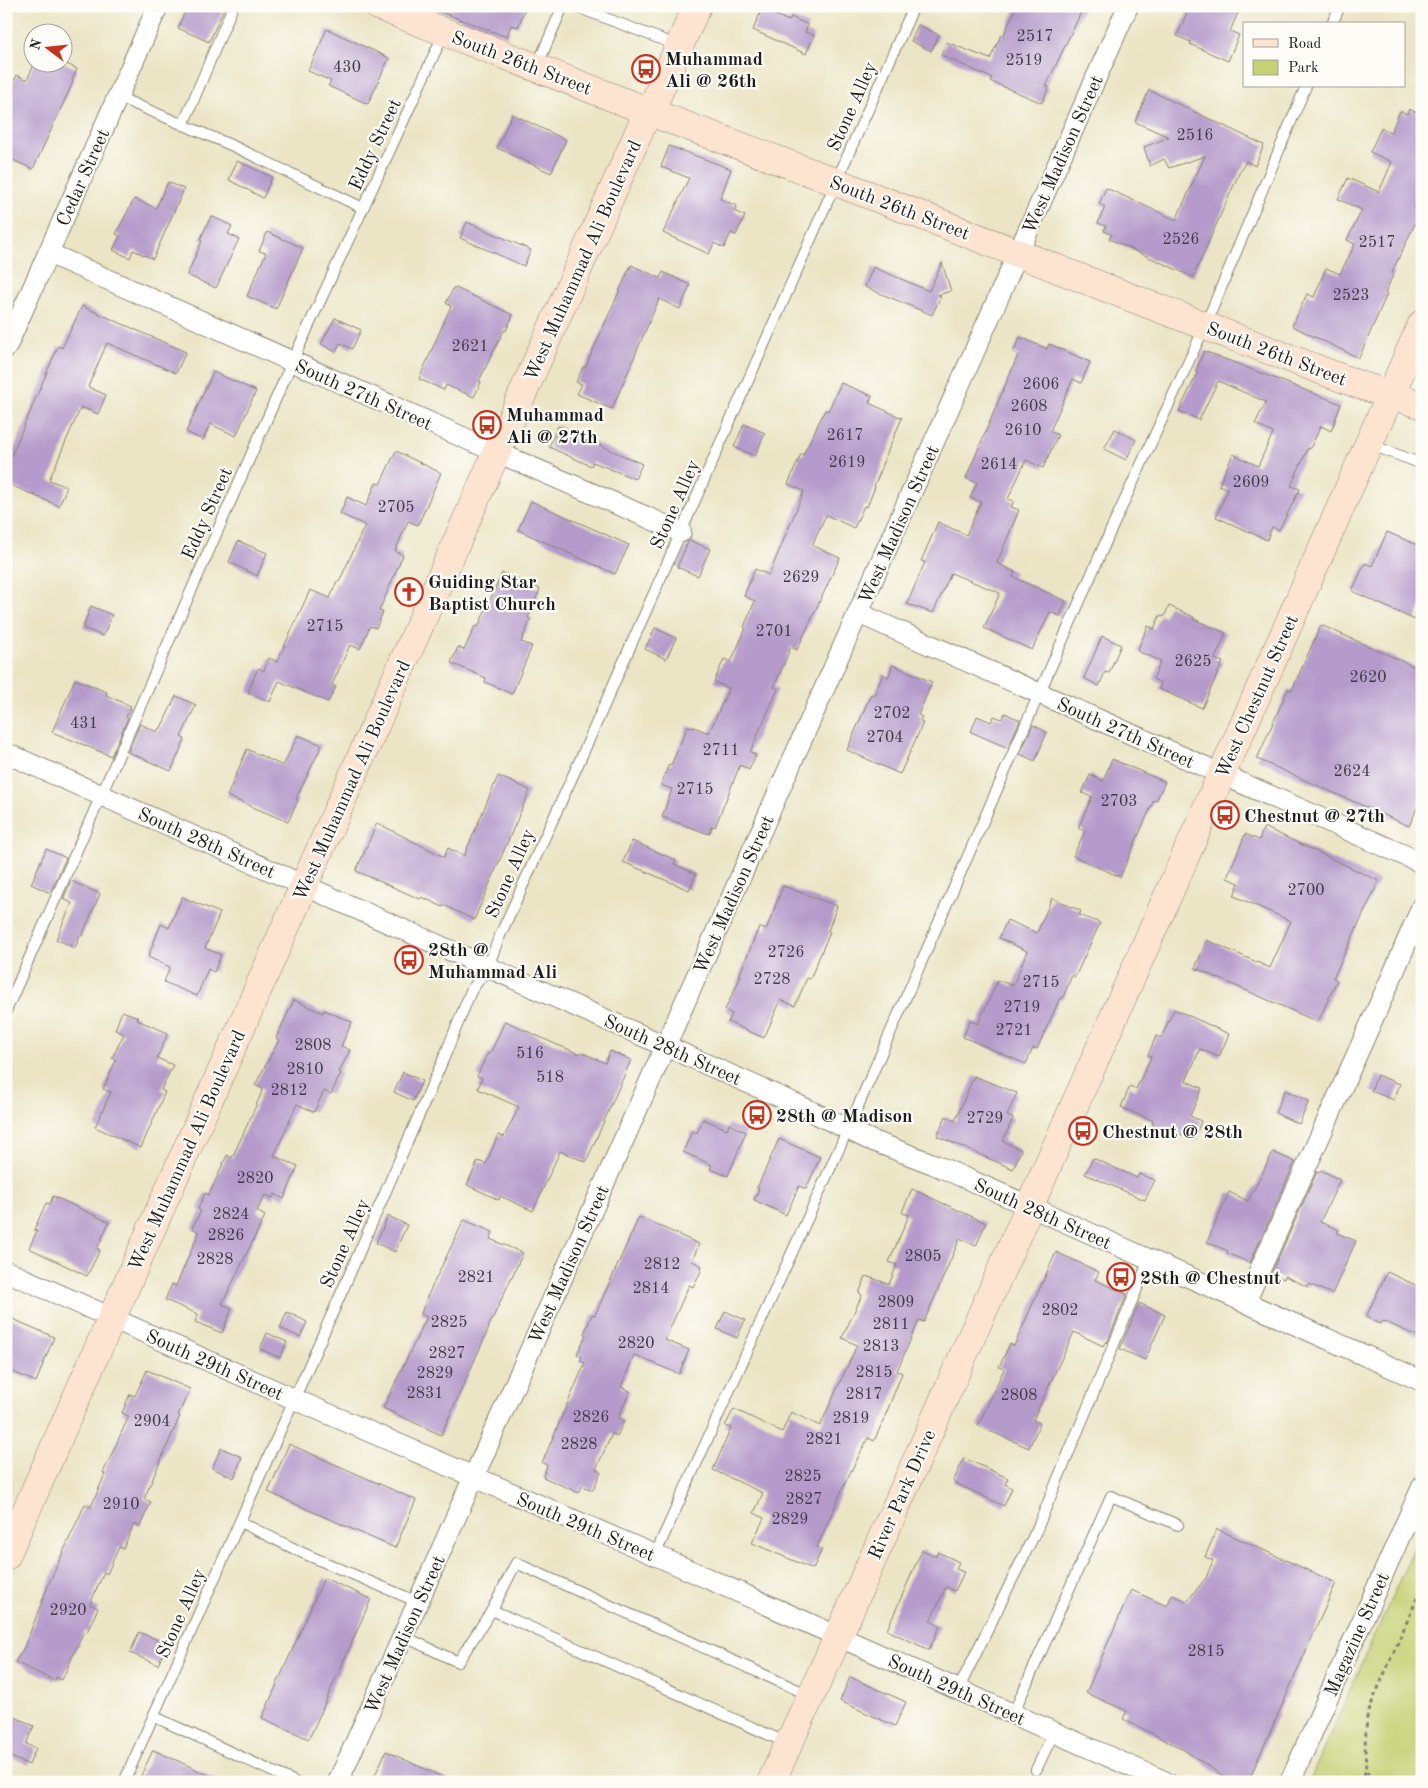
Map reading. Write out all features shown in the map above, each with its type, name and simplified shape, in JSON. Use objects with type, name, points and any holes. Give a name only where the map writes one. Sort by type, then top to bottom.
[{"type":"main road","name":"West Muhammad Ali Boulevard","points":[[6,1556],[642,125],[650,112],[698,6]]},
{"type":"main road","name":"South 26th Street","points":[[395,9],[445,32],[650,112],[1357,384],[1422,405]]},
{"type":"main road","name":"West Chestnut Street","points":[[1029,1206],[1422,324]]},
{"type":"main road","name":"River Park Drive","points":[[772,1782],[1029,1206]]},
{"type":"street","name":"Cedar Street","points":[[6,348],[158,6]]},
{"type":"street","name":"West Madison Street","points":[[338,1782],[1128,6]]},
{"type":"street","name":"South 27th Street","points":[[48,254],[681,532]]},
{"type":"street","name":"South 27th Street","points":[[858,613],[1422,863]]},
{"type":"street","name":"South 28th Street","points":[[6,753],[798,1105],[848,1129],[1029,1206],[1422,1381]]},
{"type":"street","points":[[1245,1303],[1422,906]]},
{"type":"street","name":"South 29th Street","points":[[6,1271],[294,1399],[655,1555],[1166,1782]]},
{"type":"street","name":"Magazine Street","points":[[1290,1782],[1422,1487]]},
{"type":"lane","points":[[182,124],[234,6]]},
{"type":"lane","points":[[536,67],[564,6]]},
{"type":"lane","points":[[574,6],[680,47]]},
{"type":"lane","name":"Stone Alley","points":[[124,1782],[294,1399],[296,1390],[344,1287],[471,991],[488,967],[498,940],[914,6]]},
{"type":"lane","points":[[1333,22],[1340,6]]},
{"type":"lane","name":"Eddy Street","points":[[6,1011],[292,362],[445,32]]},
{"type":"lane","points":[[655,1555],[848,1129],[1111,530],[1205,326],[1305,88]]},
{"type":"lane","points":[[118,97],[242,150],[364,208]]},
{"type":"lane","points":[[1368,444],[1422,464]]},
{"type":"lane","points":[[958,1690],[1037,1529],[1149,1260]]},
{"type":"lane","points":[[1013,1714],[1111,1496],[1178,1525]]},
{"type":"lane","points":[[240,1522],[305,1554],[418,1602]]},
{"type":"lane","points":[[403,1636],[458,1662],[492,1610],[516,1563],[810,1696]]},
{"type":"lane","points":[[492,1610],[789,1744]]},
{"type":"lane","points":[[153,1716],[295,1782]]},
{"type":"lane","points":[[1036,1770],[1054,1732]]},
{"type":"path","points":[[1373,1782],[1366,1771],[1367,1717],[1422,1587]]},
{"type":"path","points":[[1360,1782],[1366,1771]]},
{"type":"green space","points":[[1422,1530],[1422,1782],[1309,1782]]},
{"type":"building","points":[[187,6],[225,6],[209,42],[178,28]]},
{"type":"building","points":[[430,6],[526,6],[518,27],[511,25],[507,37],[430,8]]},
{"type":"building","points":[[1017,6],[1084,6],[1046,86],[1049,87],[1042,103],[990,81],[992,78],[941,55],[946,42],[990,59]]},
{"type":"building","points":[[1190,6],[1241,6],[1230,31],[1239,35],[1228,61],[1177,36]]},
{"type":"building","points":[[762,9],[789,21],[791,17],[808,25],[805,32],[814,35],[806,54],[753,30]]},
{"type":"building","points":[[918,25],[939,35],[931,51],[911,41]]},
{"type":"building","points":[[327,29],[389,58],[368,104],[328,86],[331,81],[308,71]]},
{"type":"building","points":[[72,66],[77,69],[73,82],[33,169],[6,157],[6,100],[17,75],[27,80],[31,72],[72,72]]},
{"type":"building","points":[[1149,90],[1264,145],[1255,166],[1246,161],[1241,169],[1193,277],[1109,239],[1112,235],[1104,231],[1106,226],[1098,223],[1105,207],[1099,204],[1106,188],[1176,220],[1205,156],[1169,168],[1164,159],[1150,166],[1144,147],[1169,137],[1135,122]]},
{"type":"building","points":[[1409,109],[1422,115],[1422,190],[1414,208],[1421,211],[1392,272],[1394,273],[1385,293],[1387,294],[1359,358],[1292,326],[1307,294],[1314,297],[1326,268],[1340,274],[1355,244],[1347,240],[1362,210],[1338,199],[1348,178],[1379,192],[1392,162],[1370,152],[1381,128],[1391,132],[1400,111],[1407,114]]},
{"type":"building","points":[[512,114],[566,140],[551,173],[497,148]]},
{"type":"building","points":[[669,146],[731,169],[720,199],[737,206],[734,211],[745,216],[736,235],[731,233],[724,248],[714,243],[709,254],[663,233],[689,178],[661,167]]},
{"type":"building","points":[[237,161],[272,177],[263,198],[229,180]]},
{"type":"building","points":[[168,182],[184,189],[153,259],[133,250],[130,258],[113,250],[120,236],[116,234],[134,199],[156,208]]},
{"type":"building","points":[[211,216],[232,226],[228,234],[239,239],[216,288],[187,275]]},
{"type":"building","points":[[467,222],[531,250],[524,266],[460,238]]},
{"type":"building","points":[[267,232],[303,248],[276,309],[247,296],[266,253],[259,251]]},
{"type":"building","points":[[942,263],[951,291],[938,295],[941,296],[932,315],[865,287],[873,267],[929,291]]},
{"type":"building","points":[[631,265],[660,278],[663,272],[690,285],[680,309],[659,299],[612,409],[577,394],[582,384],[576,382],[583,367],[585,368]]},
{"type":"building","points":[[454,287],[513,315],[479,381],[481,382],[474,397],[446,385],[444,390],[419,379],[451,306],[446,303]]},
{"type":"building","points":[[82,306],[186,352],[176,373],[107,343],[88,387],[106,395],[98,414],[81,407],[49,480],[67,487],[59,506],[6,483],[6,468],[58,346],[62,348]]},
{"type":"building","points":[[335,318],[361,330],[352,349],[340,343],[336,352],[321,344]]},
{"type":"building","points":[[1020,337],[1047,349],[1049,344],[1090,362],[1081,383],[1073,379],[1050,431],[1058,435],[1043,468],[1026,460],[1008,499],[1014,501],[1011,507],[1019,510],[997,563],[1015,572],[1013,577],[1066,601],[1060,616],[1050,612],[1032,650],[984,628],[1000,593],[951,573],[933,613],[907,604],[925,562],[921,561],[938,522],[966,535],[981,502],[970,498],[977,483],[966,478],[1018,355],[1013,352]]},
{"type":"building","points":[[1204,351],[1341,404],[1331,431],[1321,426],[1310,449],[1308,448],[1291,486],[1300,489],[1279,530],[1272,527],[1267,540],[1216,517],[1228,489],[1219,485],[1233,454],[1258,466],[1273,433],[1255,424],[1266,402],[1218,381],[1199,420],[1179,411],[1198,372],[1196,371]]},
{"type":"building","points":[[213,372],[256,391],[236,436],[210,424],[203,440],[186,432]]},
{"type":"building","points":[[841,383],[872,396],[869,403],[902,418],[881,467],[867,507],[864,506],[854,528],[826,515],[812,545],[840,558],[797,650],[791,647],[774,687],[778,689],[750,752],[756,755],[749,770],[740,765],[715,827],[712,826],[709,834],[662,817],[672,789],[661,785],[688,726],[709,733],[729,688],[714,682],[724,659],[731,662],[746,628],[744,627],[755,601],[744,596],[755,569],[769,575],[804,491],[788,484],[801,454],[803,455],[825,410],[828,411]]},
{"type":"building","points":[[744,424],[765,433],[755,456],[734,447]]},
{"type":"building","points":[[558,426],[642,464],[635,479],[593,462],[591,466],[549,447]]},
{"type":"building","points":[[1115,429],[1136,440],[1126,460],[1104,449]]},
{"type":"building","points":[[396,451],[441,473],[418,525],[408,521],[395,551],[403,555],[379,611],[383,612],[376,628],[370,626],[360,649],[350,645],[332,685],[336,687],[328,702],[279,681],[270,702],[248,692],[258,668],[264,671],[269,658],[277,662],[310,590],[330,598],[365,525],[340,514],[347,497],[366,506],[376,483],[380,484]]},
{"type":"building","points":[[531,501],[629,545],[615,574],[518,530]]},
{"type":"building","points":[[1387,532],[1422,547],[1422,604],[1415,620],[1352,591],[1365,563],[1372,566]]},
{"type":"building","points":[[689,540],[710,549],[698,576],[677,567]]},
{"type":"building","points":[[238,541],[267,553],[257,576],[229,562]]},
{"type":"building","points":[[502,573],[540,589],[528,618],[531,619],[521,642],[532,646],[512,694],[485,682],[486,678],[451,663],[458,647],[464,650],[475,626],[478,627]]},
{"type":"building","points":[[91,606],[112,615],[103,636],[83,628]]},
{"type":"building","points":[[1169,606],[1226,633],[1215,659],[1223,662],[1202,708],[1159,689],[1161,683],[1153,679],[1161,661],[1137,651],[1148,626],[1154,629],[1160,615],[1164,617]]},
{"type":"building","points":[[1321,625],[1422,670],[1422,797],[1409,826],[1257,759],[1288,689],[1292,690]]},
{"type":"building","points":[[655,628],[676,638],[666,659],[645,649]]},
{"type":"building","points":[[1102,636],[1121,645],[1109,673],[1105,672],[1099,686],[1084,678]]},
{"type":"building","points":[[893,665],[932,682],[918,715],[922,717],[920,721],[923,723],[900,774],[847,750],[871,694],[874,695],[883,674],[888,677]]},
{"type":"building","points":[[75,679],[107,692],[106,695],[131,706],[126,717],[128,718],[111,756],[52,732]]},
{"type":"building","points":[[176,696],[196,705],[181,737],[185,739],[171,771],[128,752],[140,724],[157,732],[161,728]]},
{"type":"building","points":[[1005,713],[1020,720],[1008,748],[971,732],[977,716],[991,722],[994,716],[1002,719]]},
{"type":"building","points":[[1033,725],[1047,732],[1035,761],[1020,754]]},
{"type":"building","points":[[298,735],[322,745],[296,799],[298,800],[288,822],[227,796],[247,749],[283,766]]},
{"type":"building","points":[[1112,759],[1165,782],[1156,801],[1154,800],[1120,877],[1073,856],[1085,831],[1078,828],[1092,797],[1082,793],[1090,775],[1103,781]]},
{"type":"building","points":[[498,776],[530,790],[474,920],[444,905],[443,907],[422,897],[420,899],[356,871],[377,823],[444,857],[448,848],[464,856]]},
{"type":"building","points":[[1264,827],[1379,881],[1333,978],[1337,980],[1318,1022],[1195,968],[1207,940],[1270,968],[1291,921],[1234,896],[1239,883],[1227,878],[1245,834],[1259,840]]},
{"type":"building","points":[[632,841],[676,860],[674,864],[696,874],[689,890],[623,862]]},
{"type":"building","points":[[46,849],[66,858],[50,893],[31,884]]},
{"type":"building","points":[[71,881],[100,894],[75,948],[56,939],[72,903],[63,899]]},
{"type":"building","points":[[783,886],[837,906],[828,931],[830,932],[810,979],[807,978],[795,1006],[781,1000],[764,1038],[728,1022],[732,1014],[725,1010],[741,976],[739,976],[759,927],[766,930]]},
{"type":"building","points":[[182,897],[220,913],[205,948],[221,955],[214,972],[208,969],[197,996],[164,982],[170,967],[148,957],[161,924],[169,928]]},
{"type":"building","points":[[1052,898],[1081,911],[1079,915],[1100,923],[1075,977],[1072,975],[1063,998],[1060,998],[1037,1049],[1033,1048],[1026,1064],[963,1037],[970,1020],[978,1024],[998,980],[1013,986],[1027,951],[999,938],[1007,920],[1037,933]]},
{"type":"building","points":[[294,1000],[323,1013],[324,1010],[352,1022],[341,1046],[350,1050],[331,1094],[324,1091],[314,1112],[297,1104],[274,1156],[298,1166],[284,1199],[275,1194],[273,1198],[265,1195],[257,1211],[265,1216],[222,1304],[232,1308],[222,1333],[195,1322],[198,1314],[165,1300],[172,1284],[176,1286],[199,1232],[192,1228],[201,1211],[198,1209],[205,1193],[209,1195],[227,1155],[232,1158],[255,1108],[263,1089],[255,1085],[279,1040],[276,1038]]},
{"type":"building","points":[[1174,1009],[1229,1034],[1219,1057],[1200,1049],[1186,1081],[1202,1088],[1190,1116],[1201,1121],[1194,1140],[1152,1124],[1153,1121],[1121,1107],[1130,1086],[1136,1089],[1151,1057],[1148,1055],[1156,1036],[1161,1038]]},
{"type":"building","points":[[122,1011],[138,1017],[137,1020],[168,1033],[157,1058],[173,1065],[161,1090],[165,1092],[141,1148],[95,1127],[111,1092],[103,1089],[116,1060],[112,1058],[124,1034],[115,1030]]},
{"type":"building","points":[[505,1021],[555,1044],[580,1054],[581,1052],[605,1063],[610,1051],[631,1060],[586,1162],[560,1151],[533,1211],[500,1196],[499,1200],[467,1185],[478,1161],[486,1164],[498,1135],[504,1137],[519,1107],[478,1089],[482,1078],[477,1076],[488,1053],[490,1054]]},
{"type":"building","points":[[403,1072],[422,1081],[413,1101],[394,1092]]},
{"type":"building","points":[[1377,1075],[1400,1084],[1394,1100],[1371,1091]]},
{"type":"building","points":[[974,1076],[1017,1093],[1007,1116],[1013,1118],[1003,1141],[1021,1150],[1013,1169],[937,1136],[946,1116],[955,1121]]},
{"type":"building","points":[[1285,1090],[1309,1101],[1299,1124],[1275,1113]]},
{"type":"building","points":[[703,1119],[727,1129],[729,1124],[746,1132],[728,1176],[710,1169],[712,1165],[683,1152],[692,1131],[697,1133]]},
{"type":"building","points":[[779,1139],[820,1157],[806,1189],[799,1186],[786,1215],[754,1200],[759,1189],[757,1188]]},
{"type":"building","points":[[1273,1152],[1295,1162],[1250,1263],[1207,1242],[1229,1192],[1248,1201]]},
{"type":"building","points":[[1093,1158],[1137,1178],[1139,1174],[1155,1180],[1145,1200],[1085,1174]]},
{"type":"building","points":[[1321,1170],[1340,1180],[1320,1222],[1339,1230],[1337,1233],[1356,1241],[1332,1294],[1309,1284],[1308,1287],[1285,1276],[1284,1279],[1271,1274],[1317,1172],[1319,1173]]},
{"type":"building","points":[[912,1189],[986,1223],[976,1246],[960,1238],[924,1322],[919,1320],[897,1371],[902,1373],[884,1419],[874,1441],[868,1438],[846,1481],[817,1547],[822,1549],[813,1569],[752,1543],[764,1518],[754,1513],[763,1493],[713,1470],[731,1428],[725,1426],[734,1409],[782,1432],[791,1412],[820,1426],[857,1345],[842,1338],[862,1295],[859,1293],[866,1276],[889,1284],[897,1265],[889,1262],[909,1215],[902,1212]]},
{"type":"building","points":[[53,1196],[109,1222],[97,1249],[100,1250],[87,1276],[29,1248],[37,1231],[34,1230],[46,1203],[50,1204]]},
{"type":"building","points":[[388,1216],[407,1225],[395,1252],[376,1243]]},
{"type":"building","points":[[639,1217],[699,1244],[692,1261],[702,1266],[701,1271],[693,1287],[689,1285],[665,1340],[689,1350],[679,1374],[634,1355],[621,1387],[630,1391],[618,1418],[624,1421],[617,1436],[612,1434],[596,1469],[601,1472],[593,1490],[582,1486],[579,1493],[543,1477],[547,1465],[542,1463],[585,1363],[580,1361],[582,1357],[577,1354],[586,1335],[584,1334],[592,1314],[595,1315]]},
{"type":"building","points":[[464,1220],[493,1232],[490,1239],[523,1253],[441,1435],[383,1408],[427,1317],[421,1314],[427,1297]]},
{"type":"building","points":[[1056,1252],[1099,1272],[1095,1280],[1127,1294],[1107,1343],[1105,1342],[1103,1346],[1074,1332],[1033,1420],[1040,1423],[1029,1448],[978,1426],[1004,1369],[999,1367],[1010,1344],[1014,1346]]},
{"type":"building","points":[[1387,1272],[1422,1288],[1422,1338],[1383,1321],[1381,1324],[1366,1317]]},
{"type":"building","points":[[1139,1303],[1165,1315],[1145,1360],[1120,1349]]},
{"type":"building","points":[[725,1311],[745,1320],[737,1338],[717,1329]]},
{"type":"building","points":[[287,1312],[307,1322],[300,1337],[280,1328]]},
{"type":"building","points":[[6,1316],[54,1337],[36,1382],[6,1369]]},
{"type":"building","points":[[267,1333],[287,1342],[280,1358],[260,1349]]},
{"type":"building","points":[[147,1370],[190,1389],[144,1499],[151,1502],[140,1526],[134,1524],[123,1549],[119,1547],[107,1574],[104,1572],[90,1604],[98,1608],[87,1632],[84,1631],[62,1680],[56,1677],[55,1681],[15,1662],[24,1648],[50,1581],[85,1504],[91,1507],[105,1474],[103,1473],[129,1416],[122,1413],[130,1394],[135,1396]]},
{"type":"building","points":[[289,1444],[416,1500],[395,1548],[268,1492]]},
{"type":"building","points":[[221,1448],[242,1457],[234,1478],[212,1468]]},
{"type":"building","points":[[964,1458],[1008,1478],[1005,1484],[1012,1488],[1004,1506],[953,1482]]},
{"type":"building","points":[[1217,1529],[1336,1583],[1248,1782],[1232,1782],[1181,1748],[1123,1719],[1127,1711],[1086,1693],[1131,1590],[1167,1606],[1172,1595],[1187,1601],[1206,1578],[1213,1560],[1205,1557]]},
{"type":"building","points":[[922,1550],[936,1556],[938,1552],[959,1562],[956,1569],[964,1572],[955,1591],[946,1587],[930,1621],[940,1626],[929,1650],[887,1630]]},
{"type":"building","points":[[324,1578],[371,1599],[309,1739],[262,1718]]},
{"type":"building","points":[[139,1632],[167,1644],[158,1665],[130,1653]]},
{"type":"building","points":[[850,1677],[906,1702],[895,1726],[840,1701]]},
{"type":"building","points":[[11,1715],[34,1726],[26,1744],[36,1748],[29,1765],[6,1755],[6,1726]]},
{"type":"building","points":[[153,1750],[176,1760],[223,1782],[138,1782]]},
{"type":"building","points":[[386,1751],[453,1782],[372,1782]]},
{"type":"place","name":"Muhammad Ali @ 26th","points":[[646,69]]},
{"type":"place","name":"Muhammad Ali @ 27th","points":[[487,425]]},
{"type":"place","name":"Guiding Star Baptist Church","points":[[409,592]]},
{"type":"place","name":"Chestnut @ 27th","points":[[1225,815]]},
{"type":"place","name":"28th @ Muhammad Ali","points":[[409,960]]},
{"type":"place","name":"28th @ Madison","points":[[757,1115]]},
{"type":"place","name":"Chestnut @ 28th","points":[[1083,1131]]},
{"type":"place","name":"28th @ Chestnut","points":[[1121,1277]]}]
